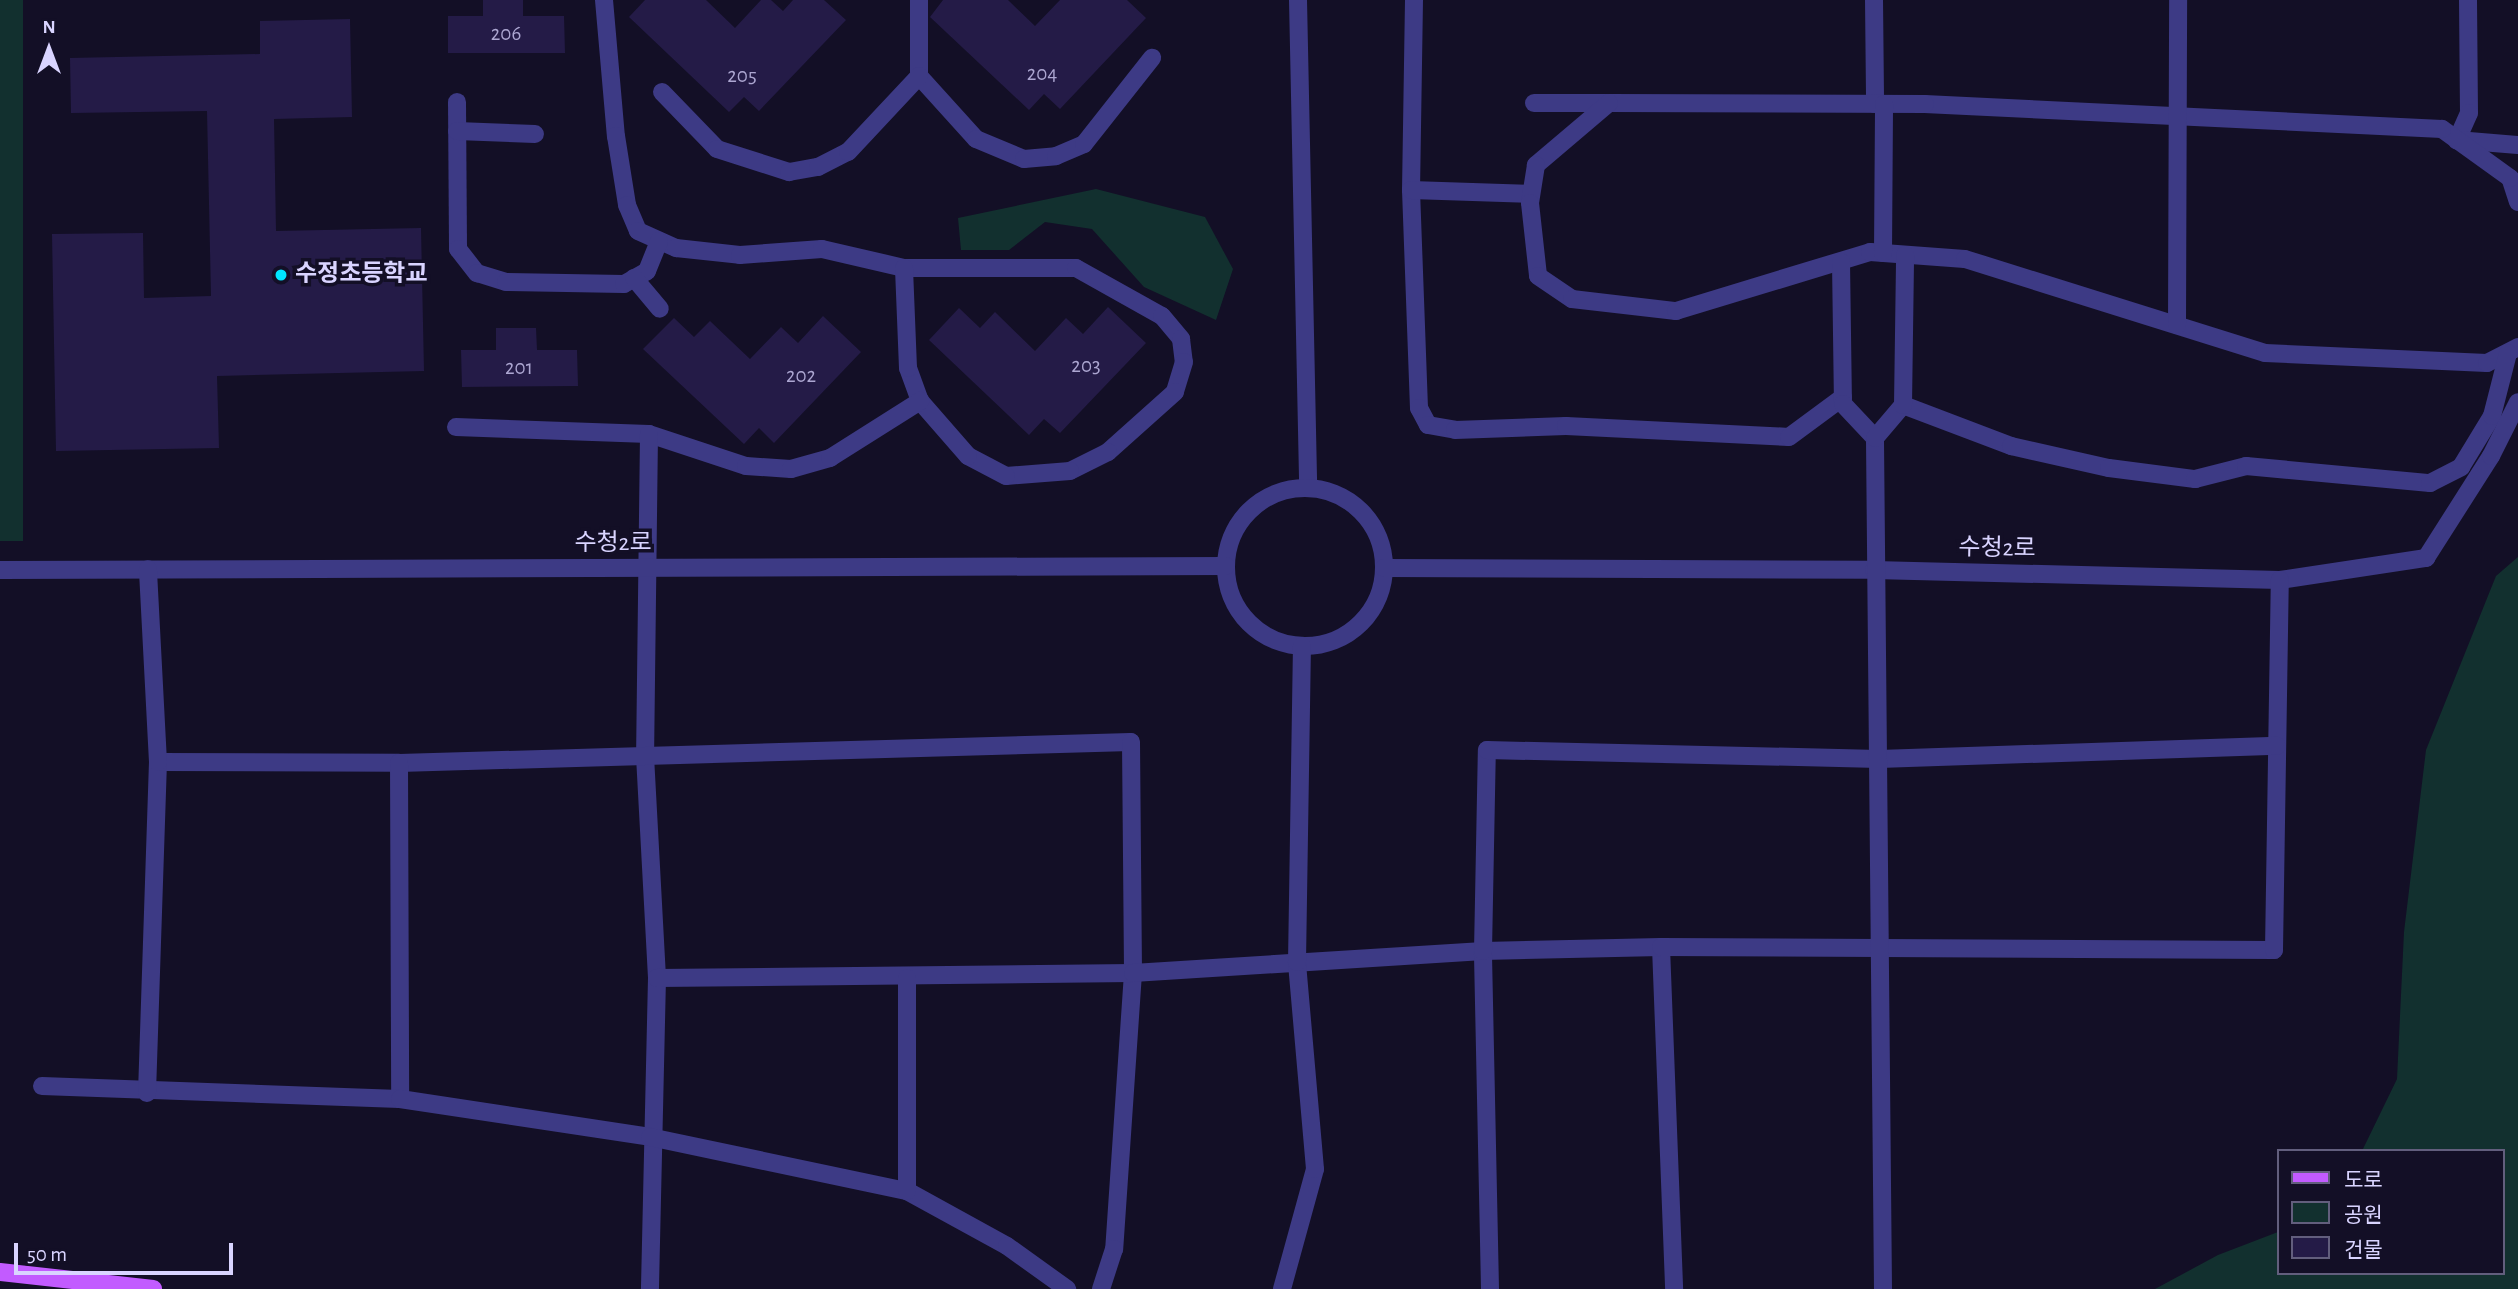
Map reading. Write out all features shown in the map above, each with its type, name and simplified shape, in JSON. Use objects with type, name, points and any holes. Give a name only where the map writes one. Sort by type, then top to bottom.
[{"type":"main road","points":[[0,1272],[153,1289]]},
{"type":"street","points":[[604,0],[616,136],[627,205],[638,231],[676,248],[740,255],[822,249],[904,268],[1076,268],[1161,316],[1181,339],[1184,362],[1175,392],[1108,452],[1070,471],[1006,476],[968,456],[920,401],[908,368],[904,268]]},
{"type":"street","points":[[919,0],[919,76],[976,139],[1024,159],[1056,156],[1084,144],[1152,58]]},
{"type":"street","points":[[1298,0],[1308,488]]},
{"type":"street","points":[[1414,0],[1411,190],[1419,408],[1428,425],[1455,430],[1566,426],[1789,437],[1843,397]]},
{"type":"street","points":[[1874,0],[1880,104],[1883,253]]},
{"type":"street","points":[[2177,325],[2178,0]]},
{"type":"street","points":[[2457,140],[2469,113],[2468,0]]},
{"type":"street","points":[[662,92],[717,149],[789,172],[818,167],[848,152],[919,76]]},
{"type":"street","points":[[457,102],[458,249],[477,273],[506,282],[624,284],[647,271],[659,241]]},
{"type":"street","points":[[1534,103],[1880,104],[2442,129],[2510,178],[2518,202]]},
{"type":"street","points":[[1609,103],[1536,165],[1531,194],[1538,276],[1572,299],[1676,311],[1870,252],[1965,260],[2265,354],[2487,363],[2513,350]]},
{"type":"street","points":[[457,131],[535,134]]},
{"type":"street","points":[[2457,140],[2518,145]]},
{"type":"street","points":[[1411,190],[1531,194]]},
{"type":"street","points":[[1883,1289],[1878,949],[1879,759],[1874,570],[1875,438],[1903,405],[1905,255]]},
{"type":"street","points":[[1841,262],[1843,404],[1875,438]]},
{"type":"street","points":[[634,278],[660,309]]},
{"type":"street","points":[[1903,405],[2011,446],[2109,468],[2195,480],[2246,466],[2430,483],[2461,467],[2492,416],[2513,350]]},
{"type":"street","points":[[456,427],[649,434],[746,466],[791,469],[830,458],[920,401]]},
{"type":"street","name":"수청2로","points":[[1384,568],[1874,570],[2280,580],[2426,558],[2491,456],[2518,402]]},
{"type":"street","points":[[649,434],[645,756],[657,978],[650,1137],[650,1289]]},
{"type":"street","points":[[1308,488],[1332,493],[1353,505],[1370,522],[1381,544],[1384,568],[1377,598],[1360,624],[1324,644],[1303,646],[1282,643],[1248,622],[1236,606],[1226,566],[1230,541],[1242,519],[1260,502],[1283,491],[1308,488]]},
{"type":"street","name":"수청2로","points":[[0,569],[1226,566]]},
{"type":"street","points":[[147,1093],[158,762],[148,569]]},
{"type":"street","points":[[657,978],[907,978],[1133,973],[1483,951],[1661,947],[2274,950],[2280,580]]},
{"type":"street","points":[[1282,1289],[1315,1169],[1297,962],[1303,646]]},
{"type":"street","points":[[158,762],[399,763],[1131,742],[1133,973],[1114,1249],[1101,1289]]},
{"type":"street","points":[[1490,1289],[1483,951],[1487,750],[1879,759],[2277,746]]},
{"type":"street","points":[[399,763],[400,1099]]},
{"type":"street","points":[[1661,947],[1674,1289]]},
{"type":"street","points":[[907,978],[907,1191]]},
{"type":"street","points":[[42,1086],[147,1093],[400,1099],[650,1137],[907,1191],[1007,1246],[1067,1289]]},
{"type":"green space","points":[[0,0],[23,0],[23,541],[0,541]]},
{"type":"green space","points":[[1096,189],[1205,217],[1233,269],[1216,320],[1144,287],[1092,229],[1045,222],[1009,250],[961,250],[958,218]]},
{"type":"green space","points":[[2518,557],[2518,1289],[2155,1289],[2218,1255],[2276,1233],[2276,1275],[2504,1275],[2504,1149],[2363,1149],[2397,1079],[2404,932],[2426,750],[2496,576]]},
{"type":"building","points":[[483,0],[523,0],[523,16],[564,16],[565,53],[448,53],[448,16],[483,16]]},
{"type":"building","points":[[645,0],[706,0],[735,28],[761,0],[771,0],[783,11],[793,0],[824,0],[846,20],[759,111],[744,97],[729,112],[629,17]]},
{"type":"building","points":[[943,0],[1008,0],[1035,26],[1060,0],[1127,0],[1146,18],[1060,109],[1044,94],[1029,110],[930,17]]},
{"type":"building","points":[[350,19],[352,117],[274,119],[276,231],[421,228],[424,371],[217,376],[219,448],[56,451],[52,234],[143,233],[144,298],[211,296],[207,111],[71,113],[70,58],[260,54],[260,21]]},
{"type":"building","points":[[1108,307],[1146,343],[1060,433],[1044,419],[1029,435],[929,340],[959,308],[980,328],[995,312],[1035,351],[1066,318],[1083,334]]},
{"type":"building","points":[[823,316],[861,352],[774,443],[759,428],[744,444],[643,349],[674,318],[694,337],[710,321],[750,359],[781,327],[798,343]]},
{"type":"building","points":[[496,328],[536,328],[537,350],[577,350],[578,386],[462,387],[461,350],[496,350]]},
{"type":"place","name":"수정초등학교","points":[[281,275]]}]
